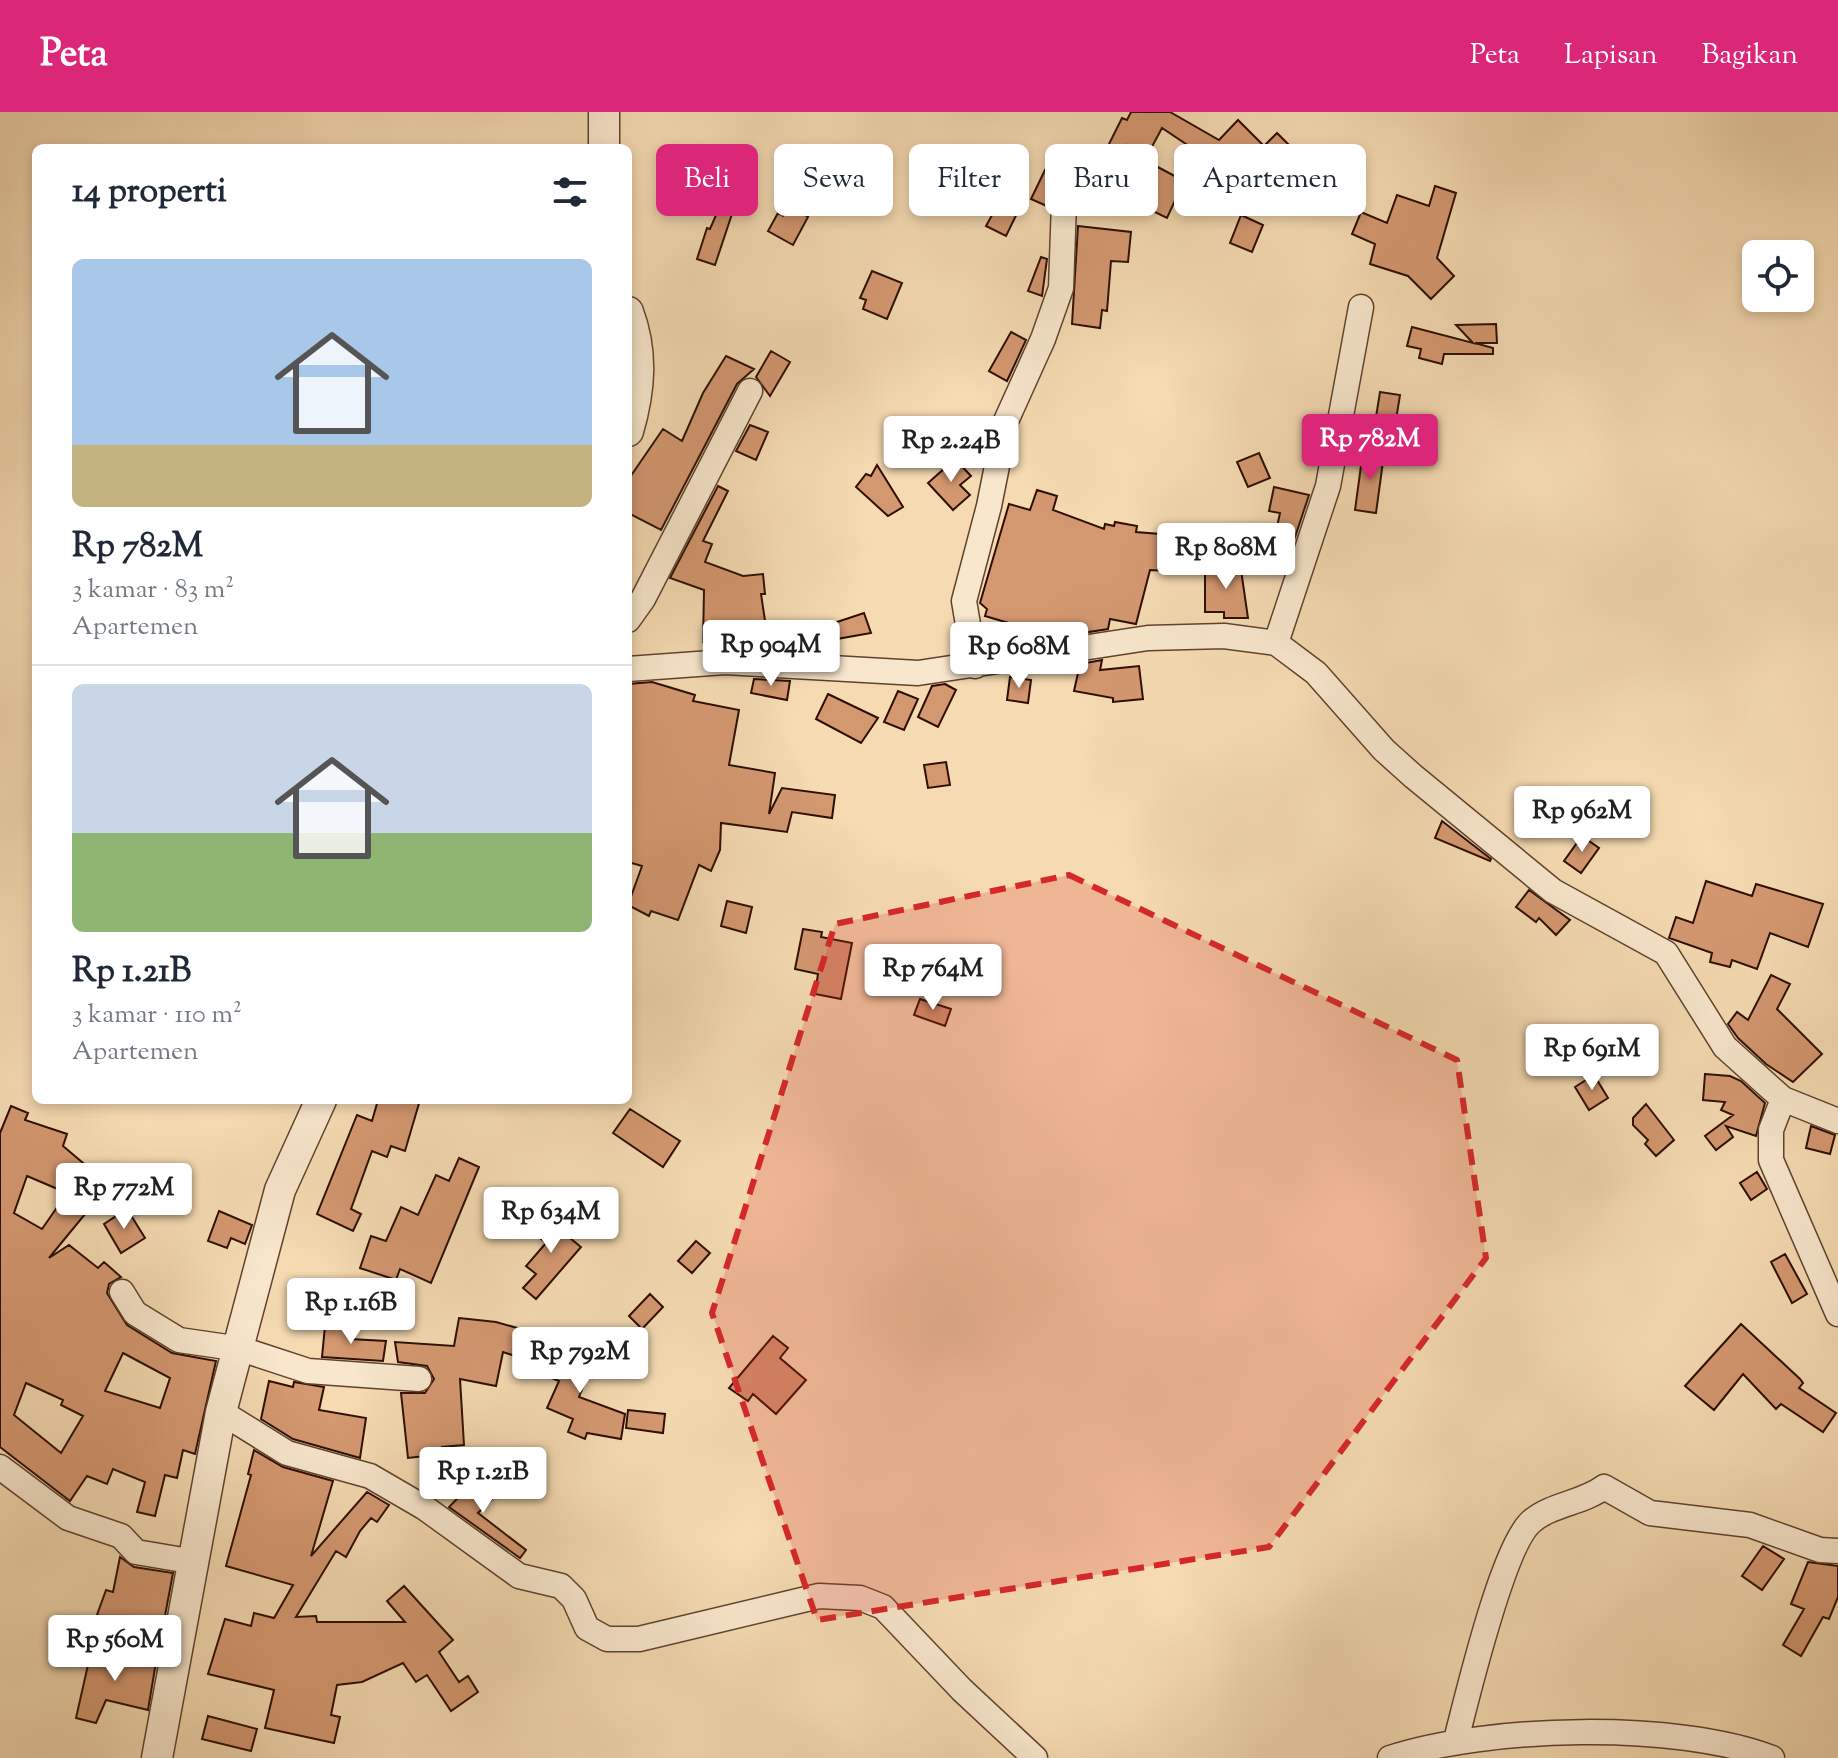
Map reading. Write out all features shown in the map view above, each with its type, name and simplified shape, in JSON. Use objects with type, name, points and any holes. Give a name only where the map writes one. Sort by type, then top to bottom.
[{"type":"street","points":[[604,112],[604,144]]},
{"type":"street","points":[[975,666],[964,601],[989,506],[1006,421],[1043,339],[1061,288],[1064,216]]},
{"type":"street","points":[[1276,643],[1328,486],[1361,307]]},
{"type":"street","points":[[632,322],[637,335],[639,394],[632,418]]},
{"type":"street","points":[[632,615],[640,605],[750,391]]},
{"type":"street","points":[[632,669],[725,662],[918,673],[1148,638],[1224,636],[1276,643],[1316,673],[1384,750],[1413,776],[1553,891],[1666,953],[1725,1047],[1791,1102],[1838,1121]]},
{"type":"street","points":[[1791,1102],[1771,1130],[1771,1160],[1838,1314]]},
{"type":"street","points":[[157,1758],[221,1412],[241,1349],[280,1190],[319,1104]]},
{"type":"street","points":[[122,1292],[135,1313],[179,1340],[241,1349],[308,1371],[419,1379]]},
{"type":"street","points":[[221,1412],[287,1453],[370,1476],[425,1508],[519,1576],[561,1586],[574,1599],[587,1628],[607,1639],[639,1639],[819,1596],[860,1598],[883,1607],[962,1690],[1035,1758]]},
{"type":"street","points":[[0,1467],[68,1518],[121,1536],[136,1552],[195,1562]]},
{"type":"street","points":[[1456,1740],[1490,1612],[1521,1536],[1533,1519],[1600,1490],[1650,1513],[1740,1523],[1820,1550],[1838,1551]]},
{"type":"street","points":[[1390,1758],[1456,1740],[1588,1733],[1714,1743],[1772,1758]]},
{"type":"highlighted area","points":[[1069,875],[1457,1060],[1486,1258],[1269,1547],[817,1620],[712,1313],[835,924]]},
{"type":"building","points":[[1131,112],[1170,112],[1219,140],[1238,120],[1262,144],[1186,144],[1162,128],[1153,144],[1109,144],[1122,118],[1127,120]]},
{"type":"building","points":[[1277,133],[1288,144],[1266,144]]},
{"type":"building","points":[[1158,167],[1174,176],[1174,203],[1167,218],[1158,214]]},
{"type":"building","points":[[1045,170],[1045,205],[1031,199]]},
{"type":"building","points":[[1435,186],[1456,193],[1437,258],[1454,276],[1431,299],[1408,276],[1370,264],[1375,244],[1352,234],[1359,216],[1366,214],[1387,223],[1397,195],[1429,206]]},
{"type":"building","points":[[716,216],[731,216],[715,265],[697,259],[707,228],[710,229]]},
{"type":"building","points":[[776,216],[808,217],[793,245],[768,231]]},
{"type":"building","points":[[992,216],[1016,216],[1006,236],[986,226]]},
{"type":"building","points":[[1241,216],[1263,225],[1252,252],[1230,243]]},
{"type":"building","points":[[1078,226],[1131,232],[1128,262],[1111,261],[1107,311],[1102,310],[1100,328],[1072,324]]},
{"type":"building","points":[[1041,257],[1047,259],[1042,296],[1028,291]]},
{"type":"building","points":[[872,271],[902,283],[887,319],[863,309],[866,300],[860,298]]},
{"type":"building","points":[[1496,324],[1497,343],[1475,343],[1493,348],[1493,354],[1444,354],[1442,364],[1419,358],[1421,349],[1407,346],[1412,327],[1473,343],[1456,325]]},
{"type":"building","points":[[1011,332],[1026,340],[1007,381],[989,371]]},
{"type":"building","points":[[771,351],[790,362],[770,396],[756,377]]},
{"type":"building","points":[[726,356],[754,369],[737,384],[661,530],[632,515],[632,474],[663,429],[682,441],[703,393]]},
{"type":"building","points":[[1380,392],[1400,395],[1396,420],[1376,417]]},
{"type":"building","points":[[750,425],[768,432],[756,460],[736,451]]},
{"type":"building","points":[[1363,451],[1384,454],[1376,513],[1355,510]]},
{"type":"building","points":[[1259,453],[1270,478],[1248,487],[1237,462]]},
{"type":"building","points":[[955,459],[971,476],[960,485],[970,495],[953,510],[928,483]]},
{"type":"building","points":[[877,465],[903,507],[888,516],[856,487],[866,474],[871,476]]},
{"type":"building","points":[[718,486],[728,491],[703,541],[712,544],[705,562],[743,576],[763,574],[765,594],[761,594],[767,634],[703,642],[704,590],[670,578]]},
{"type":"building","points":[[1274,487],[1309,495],[1291,549],[1273,545],[1280,513],[1269,511]]},
{"type":"building","points":[[1037,490],[1057,496],[1053,510],[1104,529],[1105,524],[1114,526],[1115,522],[1137,526],[1136,532],[1185,536],[1183,572],[1150,570],[1136,624],[1110,619],[1108,629],[1031,641],[1010,636],[1012,624],[985,616],[987,609],[980,603],[1009,504],[1030,510]]},
{"type":"building","points":[[1240,563],[1248,618],[1224,618],[1224,612],[1205,612],[1205,568]]},
{"type":"building","points":[[864,613],[871,633],[803,645],[800,635],[807,633],[806,627],[837,622]]},
{"type":"building","points":[[1102,660],[1100,670],[1139,666],[1143,699],[1113,702],[1113,698],[1074,691],[1080,664]]},
{"type":"building","points":[[1010,677],[1031,680],[1028,703],[1007,700]]},
{"type":"building","points":[[754,679],[790,681],[787,700],[751,693]]},
{"type":"building","points":[[652,682],[695,695],[693,701],[739,710],[729,765],[775,773],[769,814],[782,788],[835,795],[832,818],[792,812],[787,832],[721,823],[720,850],[711,871],[699,865],[678,920],[651,911],[649,916],[632,907],[632,894],[642,866],[632,863],[632,684]]},
{"type":"building","points":[[945,684],[956,690],[938,727],[918,717],[932,686]]},
{"type":"building","points":[[898,691],[918,699],[904,730],[884,722]]},
{"type":"building","points":[[828,694],[878,718],[861,743],[816,719]]},
{"type":"building","points":[[946,762],[950,785],[928,788],[924,765]]},
{"type":"building","points":[[1442,821],[1491,859],[1490,861],[1435,838]]},
{"type":"building","points":[[1582,836],[1599,848],[1581,873],[1564,861]]},
{"type":"building","points":[[1706,881],[1752,896],[1756,884],[1823,904],[1808,947],[1770,933],[1757,969],[1732,960],[1730,967],[1710,962],[1712,953],[1669,938],[1676,917],[1693,923]]},
{"type":"building","points":[[1529,890],[1570,920],[1556,935],[1539,918],[1536,922],[1516,907]]},
{"type":"building","points":[[727,901],[752,907],[746,933],[721,926]]},
{"type":"building","points":[[803,929],[822,932],[821,937],[852,943],[841,999],[815,994],[818,974],[795,969]]},
{"type":"building","points":[[1771,975],[1790,984],[1777,1009],[1822,1054],[1793,1082],[1766,1064],[1728,1024],[1737,1012],[1748,1020]]},
{"type":"building","points":[[920,999],[951,1009],[945,1026],[914,1015]]},
{"type":"building","points":[[1705,1074],[1730,1076],[1741,1081],[1765,1103],[1756,1136],[1726,1126],[1733,1137],[1716,1150],[1705,1136],[1733,1115],[1721,1110],[1725,1102],[1703,1100]]},
{"type":"building","points":[[1594,1075],[1608,1098],[1589,1110],[1575,1087]]},
{"type":"building","points":[[377,1104],[419,1104],[405,1151],[391,1146],[387,1157],[372,1151],[351,1209],[361,1214],[353,1231],[317,1214],[357,1115],[372,1121]]},
{"type":"building","points":[[1646,1104],[1674,1140],[1656,1156],[1645,1144],[1648,1140],[1633,1125],[1633,1118]]},
{"type":"building","points":[[11,1106],[28,1113],[25,1120],[67,1134],[63,1146],[109,1185],[49,1258],[69,1245],[98,1268],[104,1262],[121,1277],[109,1284],[107,1293],[127,1325],[172,1353],[216,1361],[195,1454],[183,1450],[177,1478],[165,1475],[155,1516],[137,1512],[145,1482],[113,1469],[107,1484],[87,1476],[70,1501],[0,1447],[0,1133]],"holes":[[[27,1176],[67,1193],[42,1229],[14,1213]],[[123,1353],[170,1378],[160,1408],[105,1391]],[[26,1383],[63,1400],[61,1405],[83,1416],[61,1453],[14,1415]]]},
{"type":"building","points":[[630,1109],[680,1141],[663,1167],[613,1133]]},
{"type":"building","points":[[1811,1126],[1835,1135],[1830,1154],[1806,1148]]},
{"type":"building","points":[[459,1158],[479,1167],[431,1283],[400,1269],[396,1280],[360,1268],[371,1236],[386,1241],[401,1207],[418,1215],[436,1175],[449,1181]]},
{"type":"building","points":[[1757,1172],[1767,1189],[1751,1200],[1740,1183]]},
{"type":"building","points":[[127,1209],[145,1238],[121,1253],[104,1224]]},
{"type":"building","points":[[219,1211],[252,1225],[245,1244],[231,1238],[227,1248],[208,1241]]},
{"type":"building","points":[[550,1214],[574,1233],[570,1238],[581,1247],[536,1299],[523,1288],[536,1274],[526,1266],[546,1243],[534,1233]]},
{"type":"building","points":[[696,1241],[710,1253],[692,1273],[678,1261]]},
{"type":"building","points":[[1785,1254],[1807,1294],[1792,1303],[1771,1262]]},
{"type":"building","points":[[650,1294],[663,1307],[642,1329],[629,1316]]},
{"type":"building","points":[[459,1318],[496,1322],[521,1329],[515,1356],[503,1352],[496,1386],[460,1379],[464,1445],[442,1447],[443,1454],[408,1458],[401,1393],[425,1393],[434,1379],[427,1366],[398,1362],[395,1342],[454,1346]]},
{"type":"building","points":[[1741,1324],[1800,1379],[1803,1383],[1799,1388],[1836,1413],[1823,1432],[1781,1404],[1776,1409],[1743,1374],[1714,1410],[1685,1386]]},
{"type":"building","points":[[325,1326],[351,1328],[350,1339],[386,1341],[383,1361],[322,1357]]},
{"type":"building","points":[[773,1336],[788,1348],[780,1358],[806,1380],[776,1414],[753,1394],[748,1401],[729,1388]]},
{"type":"building","points":[[559,1341],[589,1350],[588,1354],[595,1357],[579,1397],[625,1414],[621,1439],[587,1433],[585,1439],[568,1432],[573,1419],[547,1408],[559,1381],[546,1376]]},
{"type":"building","points":[[269,1381],[293,1387],[294,1382],[324,1387],[319,1410],[366,1418],[360,1458],[293,1439],[261,1419]]},
{"type":"building","points":[[628,1410],[665,1414],[663,1433],[626,1428]]},
{"type":"building","points":[[254,1450],[283,1467],[333,1481],[311,1556],[367,1492],[389,1505],[377,1522],[371,1518],[360,1531],[346,1557],[336,1551],[296,1617],[316,1616],[317,1622],[405,1622],[387,1601],[404,1586],[453,1640],[439,1652],[459,1682],[468,1676],[478,1692],[451,1711],[427,1675],[416,1682],[403,1663],[362,1682],[337,1685],[331,1715],[340,1717],[334,1743],[265,1728],[274,1690],[208,1674],[225,1619],[251,1626],[254,1613],[274,1618],[293,1585],[226,1566],[251,1475],[248,1474]]},
{"type":"building","points":[[477,1478],[495,1496],[478,1513],[526,1550],[520,1558],[449,1507]]},
{"type":"building","points":[[1763,1546],[1784,1559],[1762,1590],[1742,1576]]},
{"type":"building","points":[[120,1557],[134,1567],[173,1573],[161,1637],[97,1615],[106,1590],[113,1592]]},
{"type":"building","points":[[1808,1562],[1838,1566],[1838,1597],[1829,1619],[1823,1617],[1801,1656],[1783,1645],[1804,1609],[1791,1604]]},
{"type":"building","points":[[92,1647],[156,1662],[148,1710],[106,1700],[96,1723],[76,1718]]},
{"type":"building","points":[[208,1716],[257,1729],[251,1751],[202,1739]]}]
